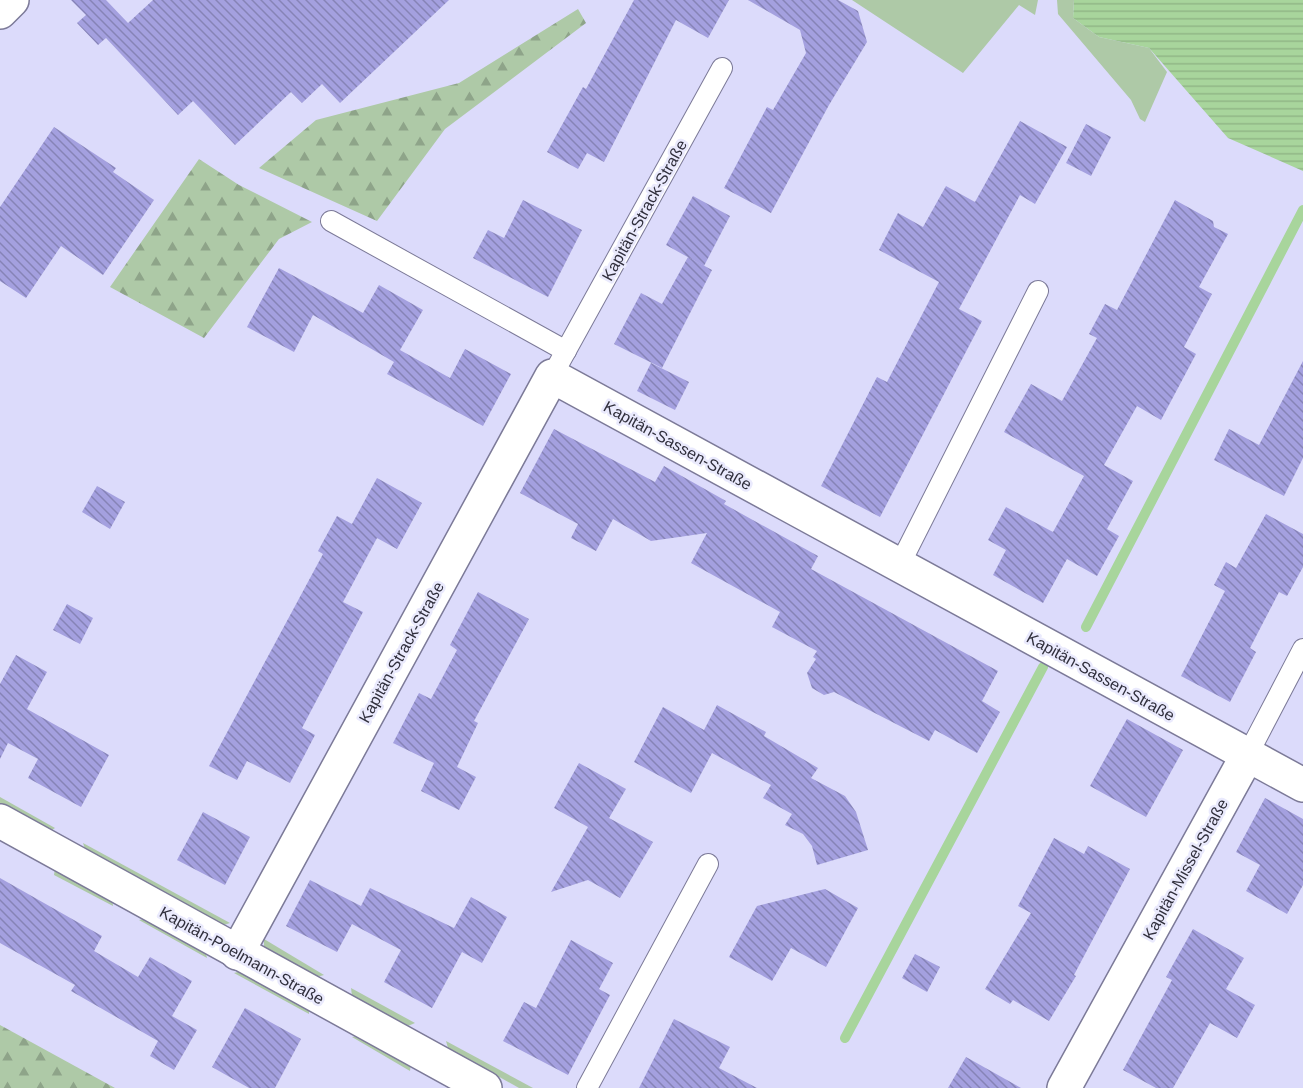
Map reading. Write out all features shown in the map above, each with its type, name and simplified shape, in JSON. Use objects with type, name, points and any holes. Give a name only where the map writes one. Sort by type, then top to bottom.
[{"type":"street","points":[[0,12],[12,0]]},
{"type":"street","name":"Kapitän-Sassen-Straße","points":[[559,364],[899,566],[1303,786]]},
{"type":"street","name":"Kapitän-Strack-Straße","points":[[237,953],[559,364]]},
{"type":"street","name":"Kapitän-Missel-Straße","points":[[1064,1088],[1247,756]]},
{"type":"street","name":"Kapitän-Poelmann-Straße","points":[[0,821],[485,1088]]},
{"type":"lane","name":"Kapitän-Strack-Straße","points":[[559,364],[722,68]]},
{"type":"lane","points":[[331,220],[559,364]]},
{"type":"lane","points":[[899,566],[1038,291]]},
{"type":"lane","name":"Kapitän-Missel-Straße","points":[[1247,756],[1303,649]]},
{"type":"lane","points":[[587,1088],[708,864]]},
{"type":"green space","points":[[852,0],[1038,0],[1035,15],[1019,5],[963,73]]},
{"type":"green space","points":[[1057,0],[1074,0],[1073,18],[1099,37],[1149,48],[1167,72],[1145,122],[1140,119],[1131,100],[1058,14]]},
{"type":"green space","points":[[578,9],[586,23],[445,129],[377,221],[259,168],[316,120],[459,83]]},
{"type":"green space","points":[[199,159],[239,185],[312,222],[279,239],[204,338],[110,287]]},
{"type":"green space","points":[[0,797],[55,828],[49,832],[0,803]]},
{"type":"green space","points":[[83,843],[230,923],[221,926],[85,849]]},
{"type":"green space","points":[[55,868],[112,898],[113,906],[54,875]]},
{"type":"green space","points":[[149,918],[205,949],[207,958],[139,920]]},
{"type":"green space","points":[[264,939],[324,975],[317,977],[264,948]]},
{"type":"green space","points":[[245,970],[309,1005],[309,1014],[234,973]]},
{"type":"green space","points":[[351,988],[415,1023],[408,1026],[352,996]]},
{"type":"green space","points":[[0,1025],[115,1088],[0,1088]]},
{"type":"green space","points":[[362,1035],[411,1062],[410,1071],[352,1037]]},
{"type":"green space","points":[[446,1041],[533,1088],[519,1088],[448,1048]]},
{"type":"shaded area","points":[[1074,0],[1303,0],[1303,171],[1228,138],[1149,48],[1099,37],[1073,18]]},
{"type":"building","points":[[71,0],[106,0],[128,23],[153,0],[449,0],[340,103],[322,84],[302,103],[291,92],[235,145],[193,101],[178,115],[106,38],[98,45],[77,23],[86,15]]},
{"type":"building","points":[[634,0],[729,0],[708,38],[676,20],[604,162],[587,153],[578,169],[547,152],[583,87],[586,89]]},
{"type":"building","points":[[748,0],[838,0],[858,11],[867,42],[829,105],[771,213],[724,188],[767,107],[773,110],[806,53],[800,30]]},
{"type":"building","points":[[1020,121],[1067,147],[1035,204],[1020,195],[959,309],[982,321],[880,517],[821,486],[877,377],[887,382],[939,282],[879,250],[898,213],[923,227],[946,186],[975,202]]},
{"type":"building","points":[[1086,124],[1111,137],[1091,176],[1066,163]]},
{"type":"building","points":[[54,127],[116,168],[113,172],[154,200],[103,275],[61,246],[26,298],[0,281],[0,207]]},
{"type":"building","points":[[693,196],[730,216],[704,266],[666,245]]},
{"type":"building","points":[[523,200],[582,230],[548,297],[473,258],[488,230],[504,238]]},
{"type":"building","points":[[1175,200],[1213,221],[1214,227],[1228,234],[1199,287],[1212,294],[1184,347],[1196,354],[1161,420],[1137,406],[1104,465],[1133,481],[1107,529],[1119,536],[1097,576],[1067,559],[1043,603],[993,575],[1006,550],[988,540],[1006,507],[1053,532],[1084,476],[1004,432],[1031,384],[1062,401],[1097,338],[1089,334],[1105,304],[1117,310]]},
{"type":"building","points":[[688,257],[712,270],[662,368],[614,344],[641,293],[662,304]]},
{"type":"building","points":[[279,268],[363,313],[379,285],[423,310],[400,350],[450,378],[465,349],[511,374],[483,426],[387,374],[394,362],[313,315],[294,352],[247,327]]},
{"type":"building","points":[[1303,361],[1303,458],[1284,496],[1214,460],[1229,429],[1259,445]]},
{"type":"building","points":[[651,363],[689,382],[675,410],[637,391]]},
{"type":"building","points":[[554,429],[655,482],[664,466],[726,501],[724,504],[818,556],[811,569],[998,671],[982,701],[1000,712],[977,753],[935,730],[929,741],[834,692],[824,695],[812,688],[807,673],[816,659],[813,657],[817,651],[772,627],[780,612],[691,563],[707,533],[651,541],[613,519],[596,551],[571,538],[578,524],[520,493]]},
{"type":"building","points":[[377,478],[422,503],[397,549],[377,538],[343,602],[363,612],[302,728],[315,735],[290,783],[247,761],[237,780],[209,766],[323,554],[318,551],[337,516],[352,524]]},
{"type":"building","points":[[97,486],[125,502],[110,529],[82,512]]},
{"type":"building","points":[[1266,514],[1303,534],[1303,567],[1287,596],[1279,592],[1250,648],[1256,652],[1230,702],[1181,676],[1225,591],[1214,585],[1226,562],[1236,568]]},
{"type":"building","points":[[478,592],[529,619],[474,721],[478,723],[457,767],[476,777],[459,810],[421,791],[434,763],[393,743],[419,693],[431,699],[457,650],[450,645]]},
{"type":"building","points":[[67,604],[93,618],[80,644],[53,630]]},
{"type":"building","points":[[16,655],[47,672],[27,709],[109,755],[81,807],[28,778],[38,759],[8,743],[0,759],[0,684]]},
{"type":"building","points":[[717,705],[766,732],[764,736],[818,768],[811,778],[845,796],[856,812],[868,850],[817,865],[812,846],[803,834],[785,825],[792,814],[763,798],[771,785],[712,753],[691,793],[634,762],[663,707],[704,730]]},
{"type":"building","points":[[1127,719],[1183,750],[1146,817],[1090,786]]},
{"type":"building","points":[[579,763],[626,789],[609,818],[653,842],[620,898],[588,880],[551,892],[588,827],[554,808]]},
{"type":"building","points":[[1265,798],[1303,819],[1303,885],[1287,914],[1246,891],[1260,865],[1236,852]]},
{"type":"building","points":[[203,812],[250,837],[225,885],[177,860]]},
{"type":"building","points":[[1054,838],[1084,854],[1088,846],[1130,869],[1074,975],[1076,976],[1049,1021],[1013,1000],[1010,1004],[985,989],[1031,913],[1018,906]]},
{"type":"building","points":[[0,878],[102,936],[94,951],[138,977],[150,957],[192,981],[172,1016],[197,1030],[174,1070],[150,1056],[158,1041],[71,991],[75,985],[0,943]]},
{"type":"building","points":[[310,880],[361,906],[370,888],[454,928],[471,897],[507,917],[482,963],[462,952],[432,1008],[384,982],[401,950],[352,924],[337,952],[286,926]]},
{"type":"building","points":[[825,889],[858,908],[826,967],[791,948],[772,981],[729,957],[757,906]]},
{"type":"building","points":[[1193,929],[1244,958],[1226,989],[1255,1005],[1237,1038],[1210,1023],[1173,1088],[1156,1088],[1123,1070],[1172,980],[1166,977]]},
{"type":"building","points":[[571,940],[613,963],[599,989],[610,995],[568,1075],[503,1041],[524,1002],[536,1008]]},
{"type":"building","points":[[915,954],[940,967],[927,992],[902,978]]},
{"type":"building","points":[[245,1008],[301,1039],[275,1088],[249,1088],[212,1067]]},
{"type":"building","points":[[674,1019],[730,1047],[719,1068],[757,1088],[639,1088]]},
{"type":"building","points":[[966,1057],[1021,1088],[948,1088]]},
{"type":"waterway","points":[[1086,627],[1303,210]]},
{"type":"waterway","points":[[845,1038],[1043,667]]}]
